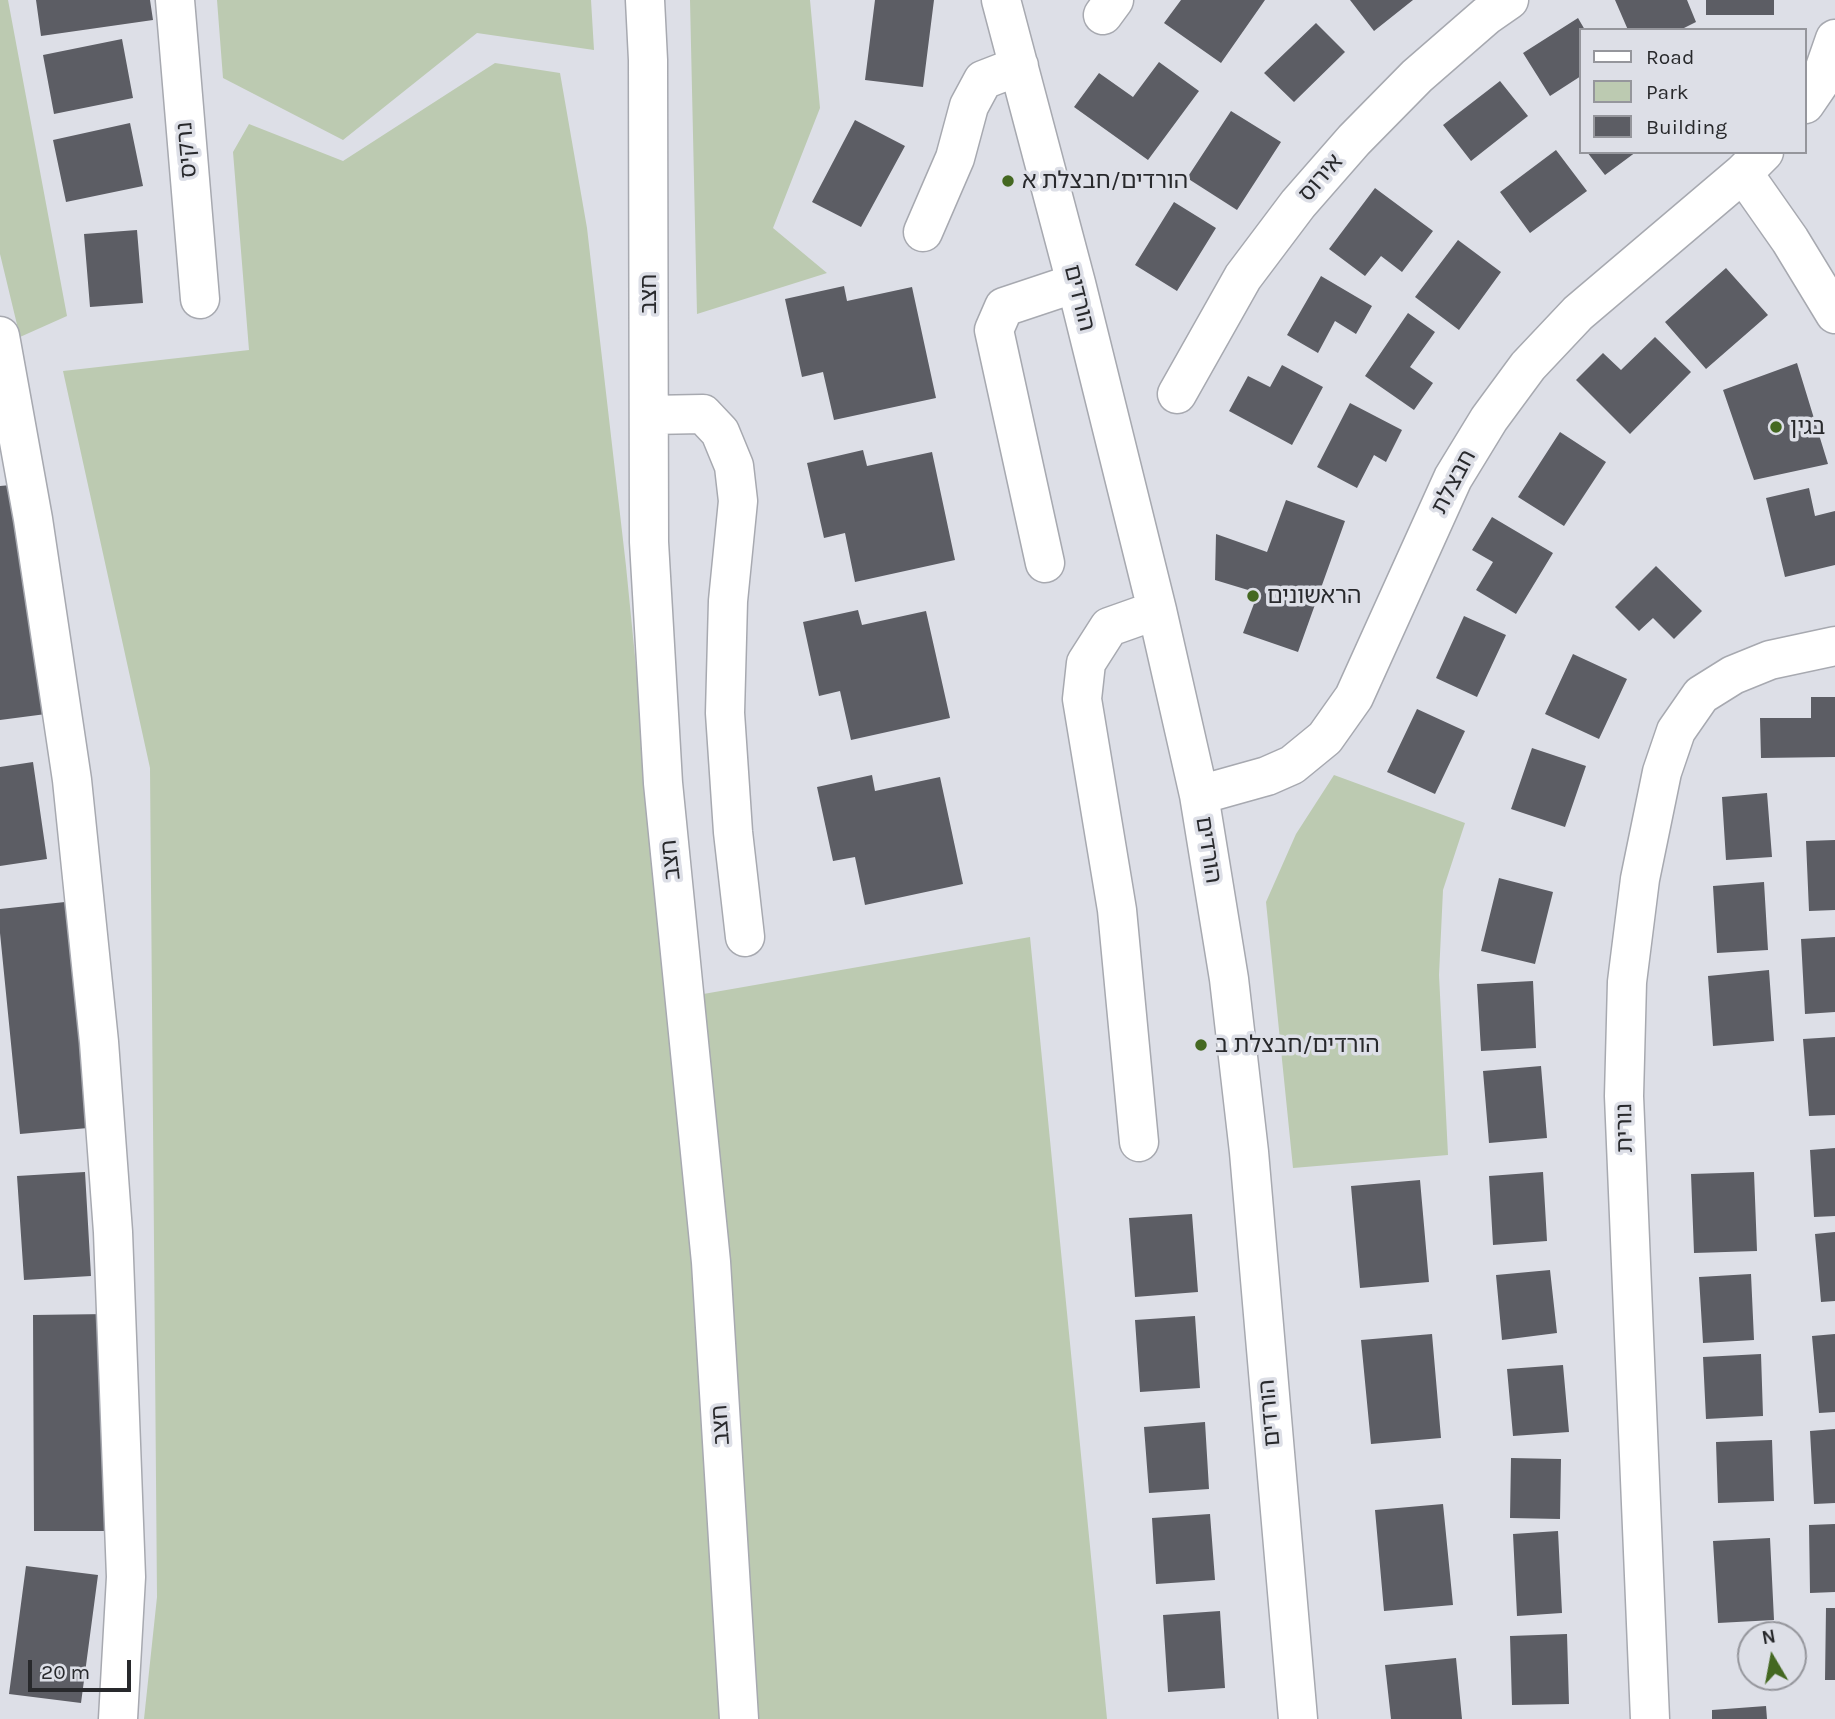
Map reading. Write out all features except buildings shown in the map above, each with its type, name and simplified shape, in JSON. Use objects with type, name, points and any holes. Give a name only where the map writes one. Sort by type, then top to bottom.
[{"type":"street","name":"נרקיס","points":[[175,0],[200,299]]},
{"type":"street","name":"חצב","points":[[645,0],[648,60],[649,542],[663,783],[711,1262],[739,1719]]},
{"type":"street","name":"הורדים","points":[[1002,0],[1076,283],[1157,610],[1199,794],[1229,979],[1249,1152],[1298,1719]]},
{"type":"street","name":"אירוס","points":[[1177,394],[1243,277],[1298,204],[1354,140],[1417,76],[1486,16],[1509,0]]},
{"type":"street","points":[[1807,101],[1820,82],[1835,39]]},
{"type":"street","points":[[923,232],[955,158],[969,106],[983,80],[1019,66]]},
{"type":"street","points":[[1754,162],[1790,240],[1835,314]]},
{"type":"street","name":"חבצלת","points":[[1199,794],[1267,776],[1292,765],[1325,738],[1354,697],[1453,478],[1497,408],[1528,366],[1578,313],[1754,162]]},
{"type":"street","points":[[1045,563],[994,330],[1004,307],[1076,283]]},
{"type":"street","points":[[0,336],[33,519],[72,780],[99,1042],[113,1232],[125,1550],[118,1719]]},
{"type":"street","points":[[649,415],[703,414],[720,432],[734,466],[738,501],[728,601],[725,713],[733,832],[745,937]]},
{"type":"street","points":[[1139,1142],[1117,910],[1082,699],[1086,663],[1109,627],[1157,610]]},
{"type":"street","name":"נורית","points":[[1650,1719],[1624,1096],[1627,982],[1640,879],[1662,772],[1676,731],[1701,695],[1733,675],[1770,660],[1835,646]]},
{"type":"green space","points":[[0,0],[8,0],[67,316],[20,337],[0,254]]},
{"type":"green space","points":[[217,0],[591,0],[594,50],[477,33],[343,140],[223,78]]},
{"type":"green space","points":[[690,0],[810,0],[820,108],[773,228],[827,273],[697,314]]},
{"type":"green space","points":[[495,63],[560,73],[587,228],[626,566],[669,1000],[1030,937],[1107,1719],[144,1719],[157,1597],[150,768],[63,371],[249,350],[233,152],[249,124],[343,161]]},
{"type":"green space","points":[[1334,775],[1465,823],[1443,890],[1439,975],[1448,1155],[1293,1168],[1266,902],[1296,834]]},
{"type":"place","name":"הורדים/חבצלת א","points":[[1008,181]]},
{"type":"place","name":"בגין","points":[[1776,427]]},
{"type":"place","name":"הראשונים","points":[[1253,596]]},
{"type":"place","name":"הורדים/חבצלת ב","points":[[1201,1045]]}]
